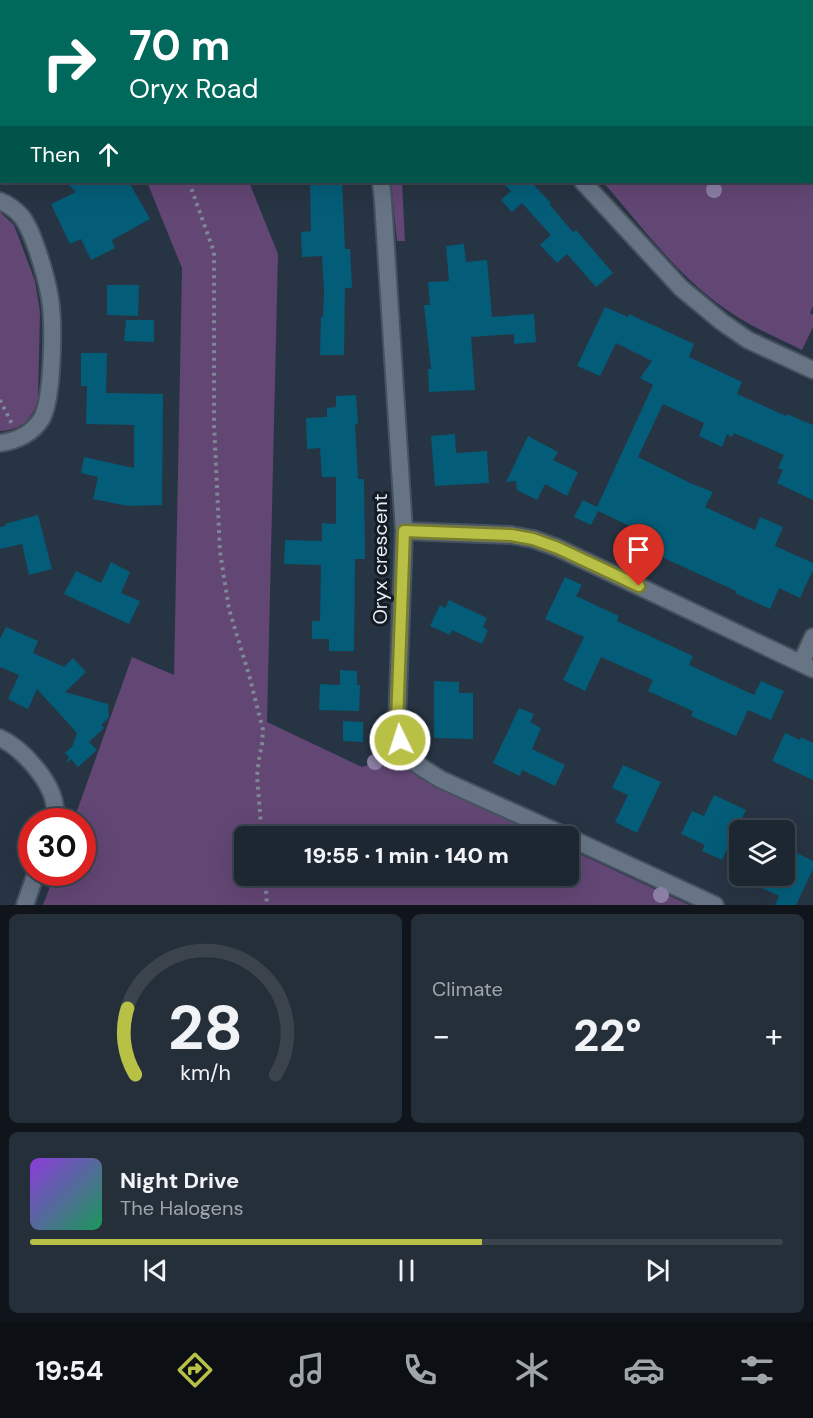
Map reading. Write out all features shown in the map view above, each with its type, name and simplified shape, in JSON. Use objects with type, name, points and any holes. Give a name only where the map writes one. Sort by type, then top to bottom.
[{"type":"street","name":"Oryx crescent","points":[[381,183],[404,531],[397,723],[400,740],[418,765],[440,778],[544,826]]},
{"type":"street","points":[[584,183],[681,288],[697,302],[748,340],[813,370]]},
{"type":"street","points":[[0,201],[9,205],[22,217],[30,231],[44,270],[51,300],[51,372],[45,412],[34,428],[19,438],[0,443]]},
{"type":"street","points":[[404,531],[511,535],[533,539],[558,548],[807,666],[813,637]]},
{"type":"street","points":[[0,738],[20,752],[35,768],[52,795],[55,808]]},
{"type":"street","name":"Oryx crescent","points":[[579,842],[715,905]]},
{"type":"street","points":[[25,905],[32,886]]},
{"type":"path","points":[[189,183],[214,252],[214,424],[220,552],[229,609],[263,730],[257,776],[261,826]]},
{"type":"path","points":[[0,400],[19,438]]},
{"type":"path","points":[[266,886],[267,905]]},
{"type":"shaded area","points":[[147,183],[249,183],[278,254],[267,722],[362,767],[398,755],[406,767],[419,778],[521,826],[234,826],[234,886],[579,886],[579,854],[689,905],[43,905],[50,886],[96,886],[96,808],[78,808],[132,657],[174,675],[182,268]]},
{"type":"shaded area","points":[[391,183],[402,183],[405,241],[397,241]]},
{"type":"shaded area","points":[[604,183],[813,183],[813,306],[810,313],[813,315],[813,327],[802,350],[758,329],[717,303],[657,246]]},
{"type":"shaded area","points":[[0,212],[14,225],[35,281],[40,312],[38,400],[25,423],[14,429],[0,431]]},
{"type":"building","points":[[67,183],[130,183],[150,219],[112,240],[115,248],[91,260],[81,239],[70,244],[51,204],[76,192]]},
{"type":"building","points":[[310,183],[342,183],[345,249],[350,249],[352,288],[345,288],[344,355],[320,355],[324,292],[322,256],[302,257],[301,232],[311,231]]},
{"type":"building","points":[[503,183],[532,183],[573,232],[576,230],[613,273],[596,287],[567,254],[557,263],[540,245],[551,235],[522,203],[512,212],[501,200],[511,191]]},
{"type":"building","points":[[464,244],[466,262],[487,260],[492,317],[534,314],[536,342],[514,344],[514,334],[471,337],[475,390],[429,392],[428,369],[431,369],[424,305],[430,305],[428,282],[449,281],[446,246]]},
{"type":"building","points":[[107,285],[139,285],[138,316],[107,315]]},
{"type":"building","points":[[605,307],[628,317],[629,314],[694,344],[689,357],[742,382],[737,394],[786,416],[787,414],[813,425],[813,500],[777,483],[783,470],[778,468],[784,455],[734,433],[732,437],[727,434],[722,447],[699,436],[704,423],[663,404],[638,457],[713,492],[705,507],[755,530],[760,517],[783,527],[775,546],[813,563],[813,570],[800,598],[779,588],[770,609],[631,543],[638,530],[598,511],[591,525],[574,517],[583,500],[597,507],[653,385],[640,378],[652,361],[616,343],[600,376],[577,366]]},
{"type":"building","points":[[126,320],[154,320],[154,342],[124,341]]},
{"type":"building","points":[[81,353],[107,353],[106,393],[163,394],[162,505],[128,506],[93,499],[98,477],[81,473],[84,457],[134,468],[134,425],[86,424],[87,386],[81,386]]},
{"type":"building","points":[[356,395],[358,479],[364,479],[365,559],[355,559],[354,651],[329,651],[329,639],[312,639],[312,621],[320,621],[321,565],[284,564],[285,540],[322,541],[322,523],[336,524],[336,477],[322,477],[320,448],[307,449],[306,418],[327,417],[327,408],[336,407],[336,396]]},
{"type":"building","points":[[455,434],[456,453],[487,451],[489,483],[435,486],[431,436]]},
{"type":"building","points":[[528,436],[558,452],[553,460],[578,472],[567,496],[545,484],[537,500],[517,490],[516,481],[506,482]]},
{"type":"building","points":[[38,515],[52,569],[29,575],[22,544],[0,549],[0,527]]},
{"type":"building","points":[[111,562],[130,572],[121,593],[140,601],[129,624],[64,594],[76,571],[101,583]]},
{"type":"building","points":[[565,577],[582,585],[576,596],[619,616],[617,621],[693,656],[689,665],[754,695],[761,681],[784,691],[771,720],[748,710],[736,736],[691,716],[693,711],[648,691],[653,680],[601,657],[585,691],[563,680],[584,637],[545,619]]},
{"type":"building","points":[[449,600],[487,618],[483,627],[488,630],[482,644],[452,630],[450,635],[430,626],[440,605],[445,608]]},
{"type":"building","points":[[6,627],[38,641],[33,653],[64,667],[73,658],[86,672],[65,692],[108,704],[109,717],[101,725],[104,728],[89,742],[97,750],[78,767],[71,759],[66,764],[69,757],[65,753],[72,747],[77,733],[37,689],[28,709],[8,699],[19,675],[0,667],[0,639]]},
{"type":"building","points":[[340,670],[357,671],[357,685],[360,685],[359,711],[319,710],[320,684],[340,685]]},
{"type":"building","points":[[434,681],[459,682],[459,693],[473,693],[473,739],[434,738]]},
{"type":"building","points":[[519,708],[534,714],[530,722],[541,728],[532,749],[565,765],[555,786],[522,770],[520,776],[493,763]]},
{"type":"building","points":[[343,721],[363,722],[363,742],[343,741]]},
{"type":"building","points":[[785,733],[813,743],[813,780],[772,761]]},
{"type":"building","points":[[623,765],[661,782],[637,833],[615,822],[628,795],[612,788]]},
{"type":"building","points":[[714,795],[746,810],[741,820],[729,820],[729,845],[722,860],[702,851],[705,845],[681,834],[692,811],[704,816]]},
{"type":"building","points":[[797,853],[813,861],[813,869],[796,905],[775,905],[779,896],[758,886],[795,886]]},
{"type":"route","points":[[400,740],[397,723],[404,531],[511,535],[533,539],[558,548],[639,586]]}]
